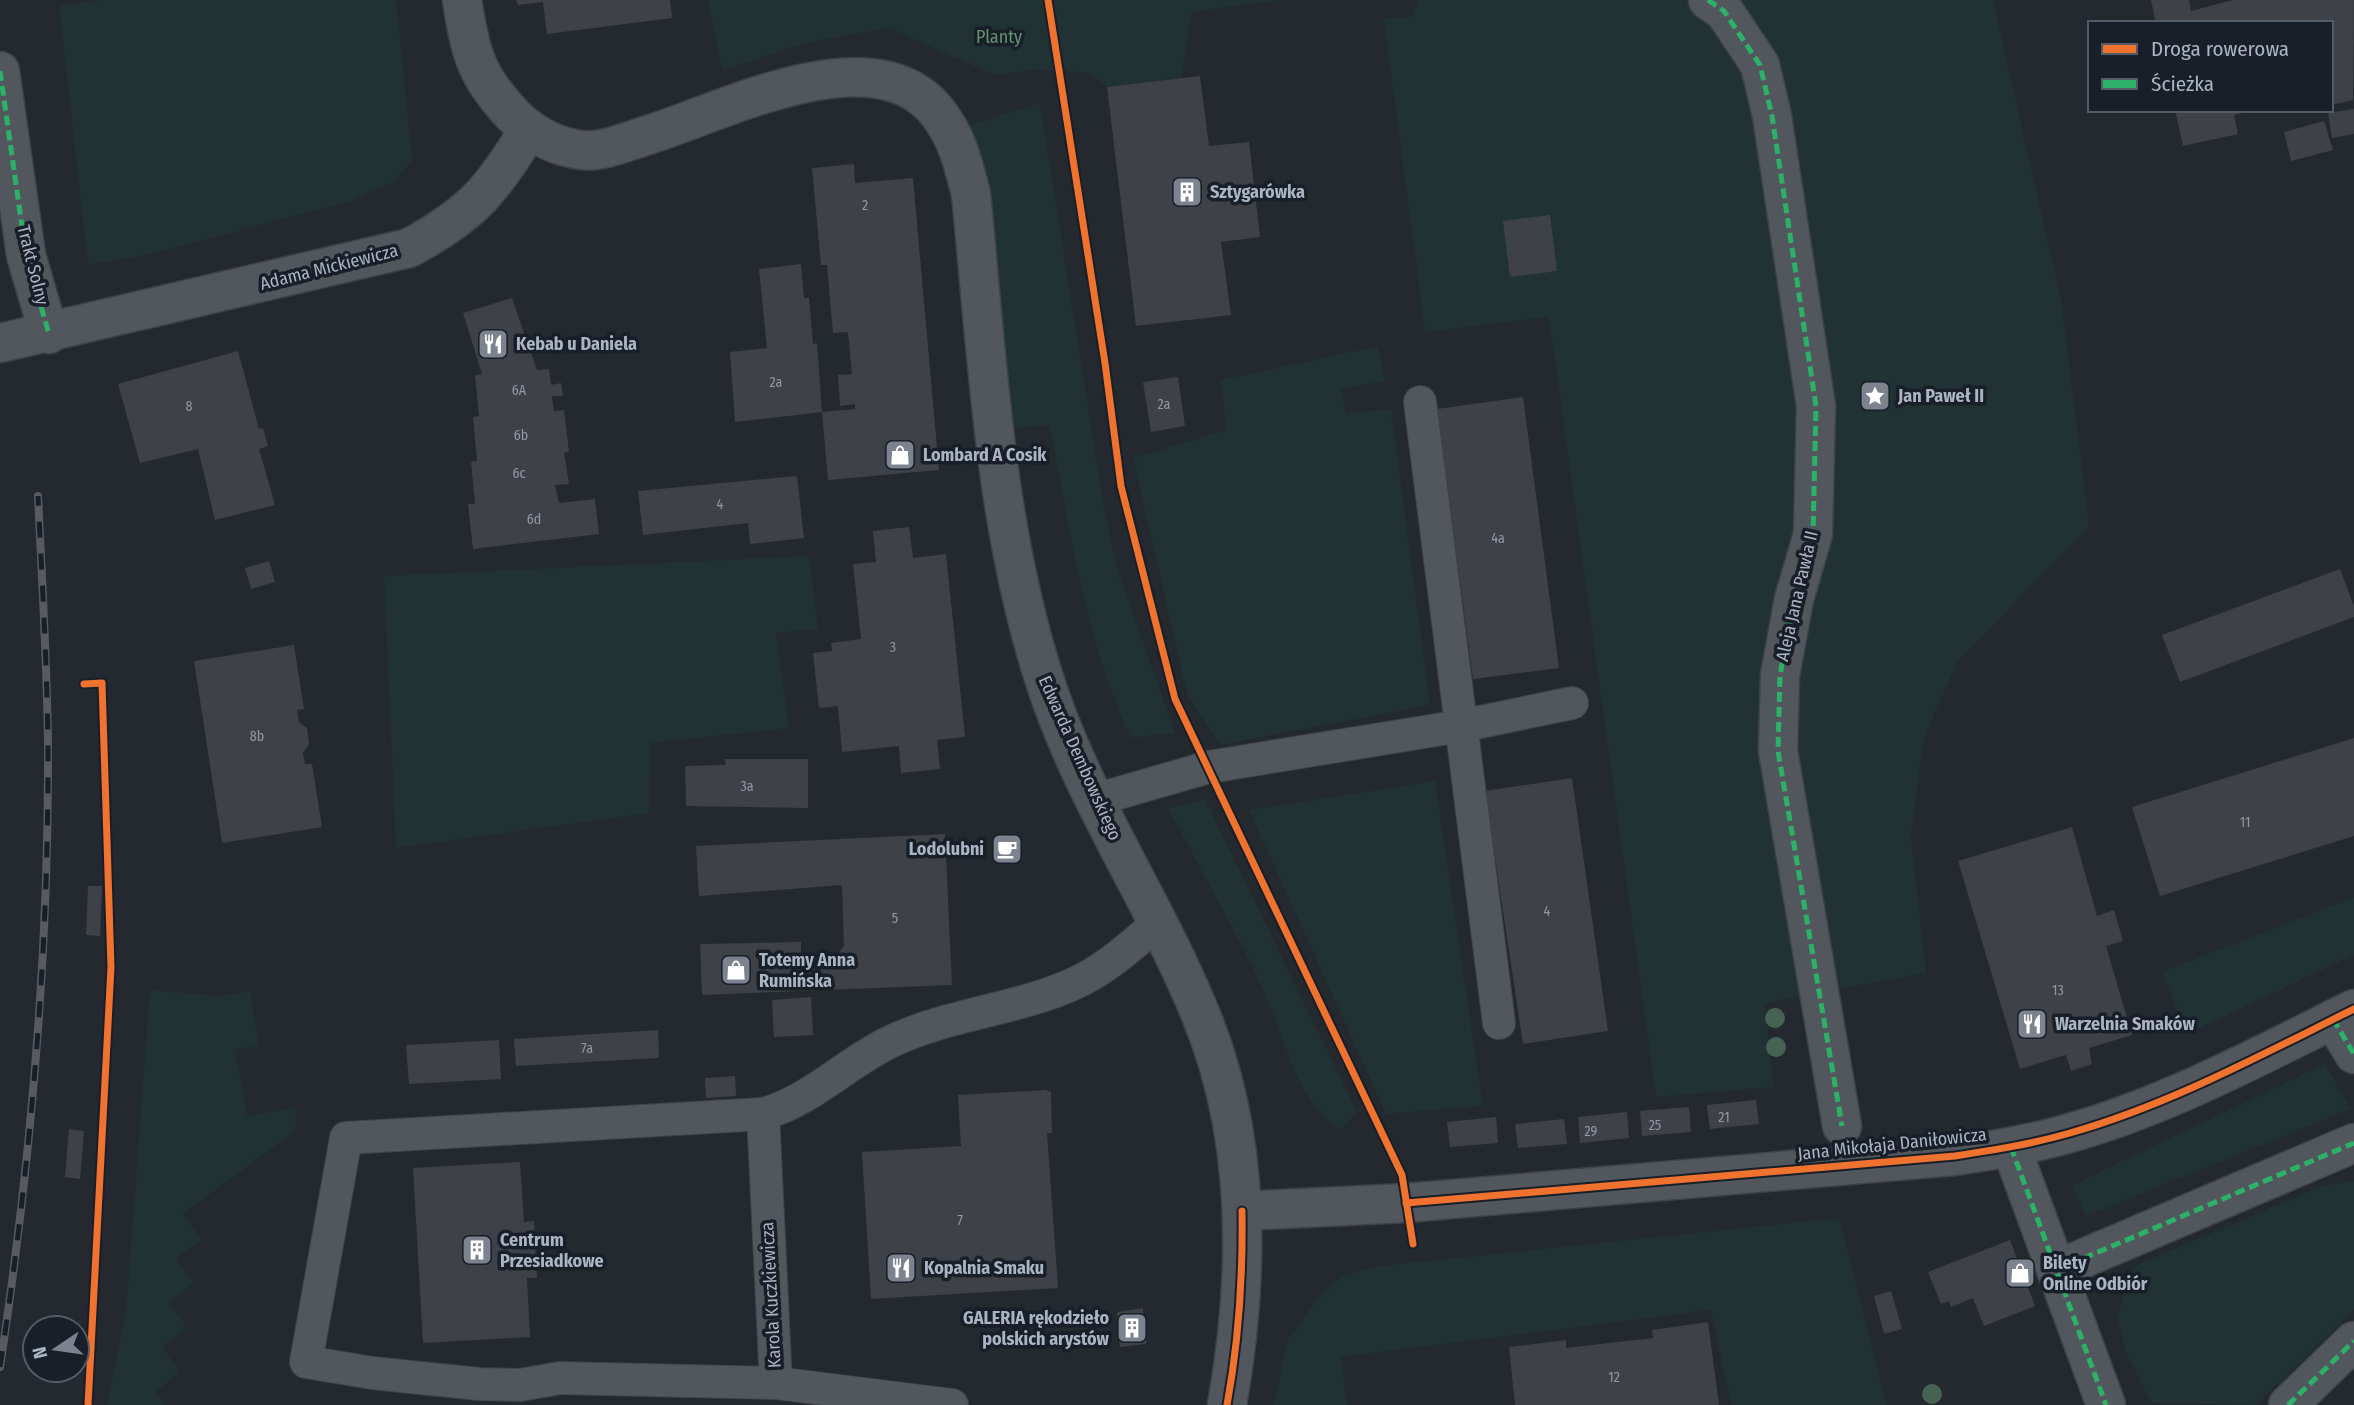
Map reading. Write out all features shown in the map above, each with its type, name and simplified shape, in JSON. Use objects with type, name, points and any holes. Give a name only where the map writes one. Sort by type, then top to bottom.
[{"type":"street","points":[[462,0],[475,65],[499,101],[528,131]]},
{"type":"street","name":"Aleja Jana Pawła II","points":[[1708,0],[1724,11],[1759,65],[1772,116],[1816,406],[1813,534],[1794,599],[1780,675],[1778,751],[1842,1126]]},
{"type":"street","name":"Trakt Solny","points":[[0,71],[26,255],[49,334]]},
{"type":"street","name":"Edwarda Dembowskiego","points":[[528,131],[549,141],[583,151],[670,129],[798,84],[848,76],[887,80],[929,103],[943,119],[960,150],[971,194],[1002,487],[1018,587],[1044,678],[1095,800],[1158,923],[1200,1013],[1223,1082],[1236,1143],[1242,1275],[1238,1342],[1227,1405]]},
{"type":"street","name":"Adama Mickiewicza","points":[[0,344],[409,248],[445,229],[474,207],[509,164],[528,131]]},
{"type":"street","points":[[2344,1014],[2354,1054]]},
{"type":"street","name":"Jana Mikołaja Daniłowicza","points":[[1241,1211],[1419,1202],[1942,1157],[2011,1147],[2072,1133],[2128,1112],[2228,1070],[2344,1014]]},
{"type":"street","points":[[2056,1270],[2354,1143]]},
{"type":"street","points":[[2011,1147],[2106,1405]]},
{"type":"street","points":[[2288,1405],[2354,1341]]},
{"type":"lane","points":[[1420,402],[1499,1023]]},
{"type":"lane","points":[[1095,800],[1209,767],[1461,726],[1572,703]]},
{"type":"lane","points":[[776,1383],[561,1378],[520,1385],[479,1384],[306,1362],[346,1139],[756,1115],[787,1108],[866,1053],[896,1039],[1072,985],[1120,956],[1158,923]]},
{"type":"lane","name":"Karola Kuczkiewicza","points":[[756,1115],[776,1383],[952,1405]]},
{"type":"green space","points":[[98,0],[396,0],[412,160],[394,182],[348,202],[146,255],[88,265],[59,5]]},
{"type":"green space","name":"Planty","points":[[708,0],[1281,0],[1191,12],[1182,78],[1107,87],[1089,73],[1038,69],[994,75],[889,28],[805,43],[722,71]]},
{"type":"green space","points":[[1418,0],[1993,0],[2062,304],[2089,527],[1958,661],[1924,737],[1911,836],[1926,973],[1764,1003],[1774,1087],[1656,1097],[1549,317],[1425,332],[1384,19],[1413,16]]},
{"type":"green space","points":[[1040,103],[1104,508],[1118,571],[1175,733],[1131,738],[1115,701],[1091,624],[1072,545],[1050,425],[1014,428],[970,125]]},
{"type":"green space","points":[[1378,346],[1385,381],[1341,389],[1346,413],[1391,409],[1430,705],[1220,745],[1187,694],[1133,458],[1226,430],[1221,380]]},
{"type":"green space","points":[[809,556],[818,629],[776,633],[789,728],[650,743],[649,813],[396,848],[384,576]]},
{"type":"green space","points":[[1435,781],[1483,1106],[1386,1114],[1249,810]]},
{"type":"green space","points":[[1205,799],[1357,1112],[1341,1130],[1312,1102],[1302,1085],[1253,969],[1168,808]]},
{"type":"green space","points":[[2354,897],[2354,955],[2187,1034],[2162,972]]},
{"type":"green space","points":[[150,990],[220,996],[250,991],[259,1046],[235,1050],[247,1116],[295,1108],[297,1121],[292,1133],[183,1214],[202,1240],[176,1258],[194,1283],[169,1302],[187,1328],[162,1347],[180,1372],[155,1392],[164,1405],[107,1405],[126,1313]]},
{"type":"green space","points":[[2325,1064],[2351,1109],[2086,1216],[2072,1185]]},
{"type":"green space","points":[[2354,1181],[2354,1310],[2256,1405],[2151,1403],[2126,1352],[2117,1317],[2134,1266],[2323,1186]]},
{"type":"green space","points":[[1839,1218],[1887,1405],[1731,1405],[1711,1310],[1341,1357],[1347,1405],[1274,1405],[1287,1341],[1317,1299],[1340,1277],[1379,1266]]},
{"type":"building","points":[[516,0],[670,0],[672,18],[547,34],[543,2],[518,5]]},
{"type":"building","points":[[2151,0],[2189,0],[2191,11],[2233,0],[2354,0],[2353,100],[2333,105],[2333,21],[2156,21]]},
{"type":"building","name":"Sztygarówka","points":[[1200,76],[1209,146],[1249,142],[1260,237],[1221,242],[1231,315],[1136,326],[1107,87]]},
{"type":"building","points":[[2354,109],[2354,134],[2332,138],[2328,113]]},
{"type":"building","points":[[2175,112],[2246,112],[2234,115],[2238,134],[2183,146]]},
{"type":"building","points":[[2324,121],[2333,150],[2291,161],[2284,132]]},
{"type":"building","points":[[854,164],[855,183],[913,178],[939,470],[828,480],[822,412],[855,409],[855,404],[840,406],[838,375],[852,374],[848,332],[833,333],[827,265],[821,265],[812,168]]},
{"type":"building","points":[[1550,215],[1557,271],[1510,277],[1503,221]]},
{"type":"building","points":[[801,264],[804,298],[809,298],[813,344],[817,343],[822,412],[735,422],[730,352],[767,348],[759,269]]},
{"type":"building","points":[[512,298],[537,370],[549,369],[551,385],[561,383],[563,396],[552,396],[554,411],[564,410],[569,452],[564,452],[569,484],[555,485],[559,503],[595,499],[599,534],[473,549],[468,504],[475,504],[471,462],[477,461],[473,417],[479,416],[475,375],[482,374],[463,313]]},
{"type":"building","points":[[238,351],[259,429],[263,428],[268,446],[259,449],[275,505],[215,520],[198,449],[140,463],[118,384]]},
{"type":"building","points":[[1178,377],[1185,426],[1151,432],[1143,382]]},
{"type":"building","points":[[1523,397],[1559,668],[1473,679],[1437,409]]},
{"type":"building","points":[[797,476],[804,538],[750,544],[748,523],[643,535],[638,491]]},
{"type":"building","points":[[909,527],[913,558],[946,554],[965,737],[937,740],[940,769],[901,773],[899,746],[842,752],[838,706],[819,708],[813,653],[832,651],[831,643],[861,639],[853,564],[876,562],[873,531]]},
{"type":"building","points":[[269,561],[275,582],[251,589],[245,568]]},
{"type":"building","points":[[2340,569],[2354,606],[2354,617],[2180,682],[2162,635]]},
{"type":"building","points":[[294,645],[304,709],[297,710],[299,722],[307,728],[309,744],[303,753],[305,764],[312,764],[322,827],[222,843],[194,661]]},
{"type":"building","points":[[2354,738],[2354,836],[2160,896],[2132,807]]},
{"type":"building","points":[[725,759],[808,759],[808,808],[686,806],[685,766],[726,765]]},
{"type":"building","points":[[1572,778],[1608,1031],[1523,1044],[1485,791]]},
{"type":"building","points":[[2072,827],[2097,916],[2114,910],[2123,941],[2106,946],[2132,1035],[2089,1048],[2092,1064],[2071,1071],[2066,1055],[2020,1069],[1958,861]]},
{"type":"building","points":[[945,834],[952,985],[702,995],[700,944],[801,942],[801,958],[836,957],[844,946],[842,885],[699,896],[696,846]]},
{"type":"building","points":[[88,886],[102,886],[100,936],[86,935]]},
{"type":"building","points":[[811,997],[813,1035],[774,1037],[772,1000]]},
{"type":"building","points":[[658,1030],[659,1058],[516,1066],[514,1039]]},
{"type":"building","points":[[499,1040],[501,1079],[409,1084],[406,1045]]},
{"type":"building","points":[[735,1076],[736,1096],[706,1098],[705,1078]]},
{"type":"building","points":[[1045,1090],[1051,1092],[1052,1133],[1047,1133],[1058,1288],[871,1299],[862,1152],[961,1146],[958,1095]]},
{"type":"building","points":[[1756,1100],[1759,1124],[1710,1129],[1707,1105]]},
{"type":"building","points":[[1689,1107],[1691,1132],[1642,1136],[1640,1111]]},
{"type":"building","points":[[1627,1112],[1629,1138],[1580,1143],[1578,1117]]},
{"type":"building","points":[[1496,1117],[1498,1143],[1450,1147],[1447,1122]]},
{"type":"building","points":[[1564,1119],[1567,1144],[1518,1148],[1515,1124]]},
{"type":"building","points":[[69,1129],[84,1131],[80,1179],[65,1177]]},
{"type":"building","name":"Centrum Przesiadkowe","points":[[520,1162],[524,1222],[534,1221],[537,1278],[527,1278],[530,1337],[423,1343],[413,1168]]},
{"type":"building","points":[[2010,1240],[2035,1306],[1984,1326],[1973,1298],[1951,1307],[1949,1301],[1941,1304],[1928,1272]]},
{"type":"building","points":[[1891,1291],[1902,1329],[1884,1334],[1874,1296]]},
{"type":"building","name":"GALERIA rękodzieło polskich arystów","points":[[1143,1308],[1146,1344],[1120,1347],[1117,1312]]},
{"type":"building","points":[[1708,1322],[1719,1405],[1515,1405],[1509,1347],[1566,1340],[1566,1348],[1653,1338],[1652,1330]]},
{"type":"railway","points":[[0,1367],[29,1135],[45,901],[48,745],[38,496]]},
{"type":"marked path","points":[[1708,0],[1724,11],[1760,65],[1772,116],[1816,406],[1813,534],[1794,599],[1780,675],[1778,751],[1842,1126]]},
{"type":"marked path","points":[[0,71],[26,255],[49,334]]},
{"type":"marked path","points":[[2333,1019],[2354,1054]]},
{"type":"marked path","points":[[2056,1270],[2354,1143]]},
{"type":"marked path","points":[[2011,1147],[2106,1405]]},
{"type":"marked path","points":[[2288,1405],[2354,1341]]},
{"type":"cycle path","points":[[1048,0],[1105,363],[1121,486],[1175,699],[1402,1175],[1413,1244]]},
{"type":"cycle path","points":[[84,684],[102,683],[111,967],[88,1405]]},
{"type":"cycle path","points":[[1406,1203],[1955,1156],[2027,1144],[2070,1133],[2143,1108],[2250,1061],[2354,1009]]},
{"type":"cycle path","points":[[1227,1405],[1239,1308],[1242,1211]]},
{"type":"place","name":"Sztygarówka","points":[[1187,192]]},
{"type":"place","name":"Kebab u Daniela","points":[[493,344]]},
{"type":"place","name":"Jan Paweł II","points":[[1875,396]]},
{"type":"place","name":"Lombard A Cosik","points":[[900,455]]},
{"type":"place","name":"Lodolubni","points":[[1007,849]]},
{"type":"place","name":"Totemy Anna Rumińska","points":[[736,970]]},
{"type":"place","name":"Warzelnia Smaków","points":[[2032,1024]]},
{"type":"place","name":"Centrum Przesiadkowe","points":[[477,1250]]},
{"type":"place","name":"Kopalnia Smaku","points":[[901,1268]]},
{"type":"place","name":"Bilety Online Odbiór","points":[[2020,1273]]},
{"type":"place","name":"GALERIA rękodzieło polskich arystów","points":[[1132,1328]]}]
